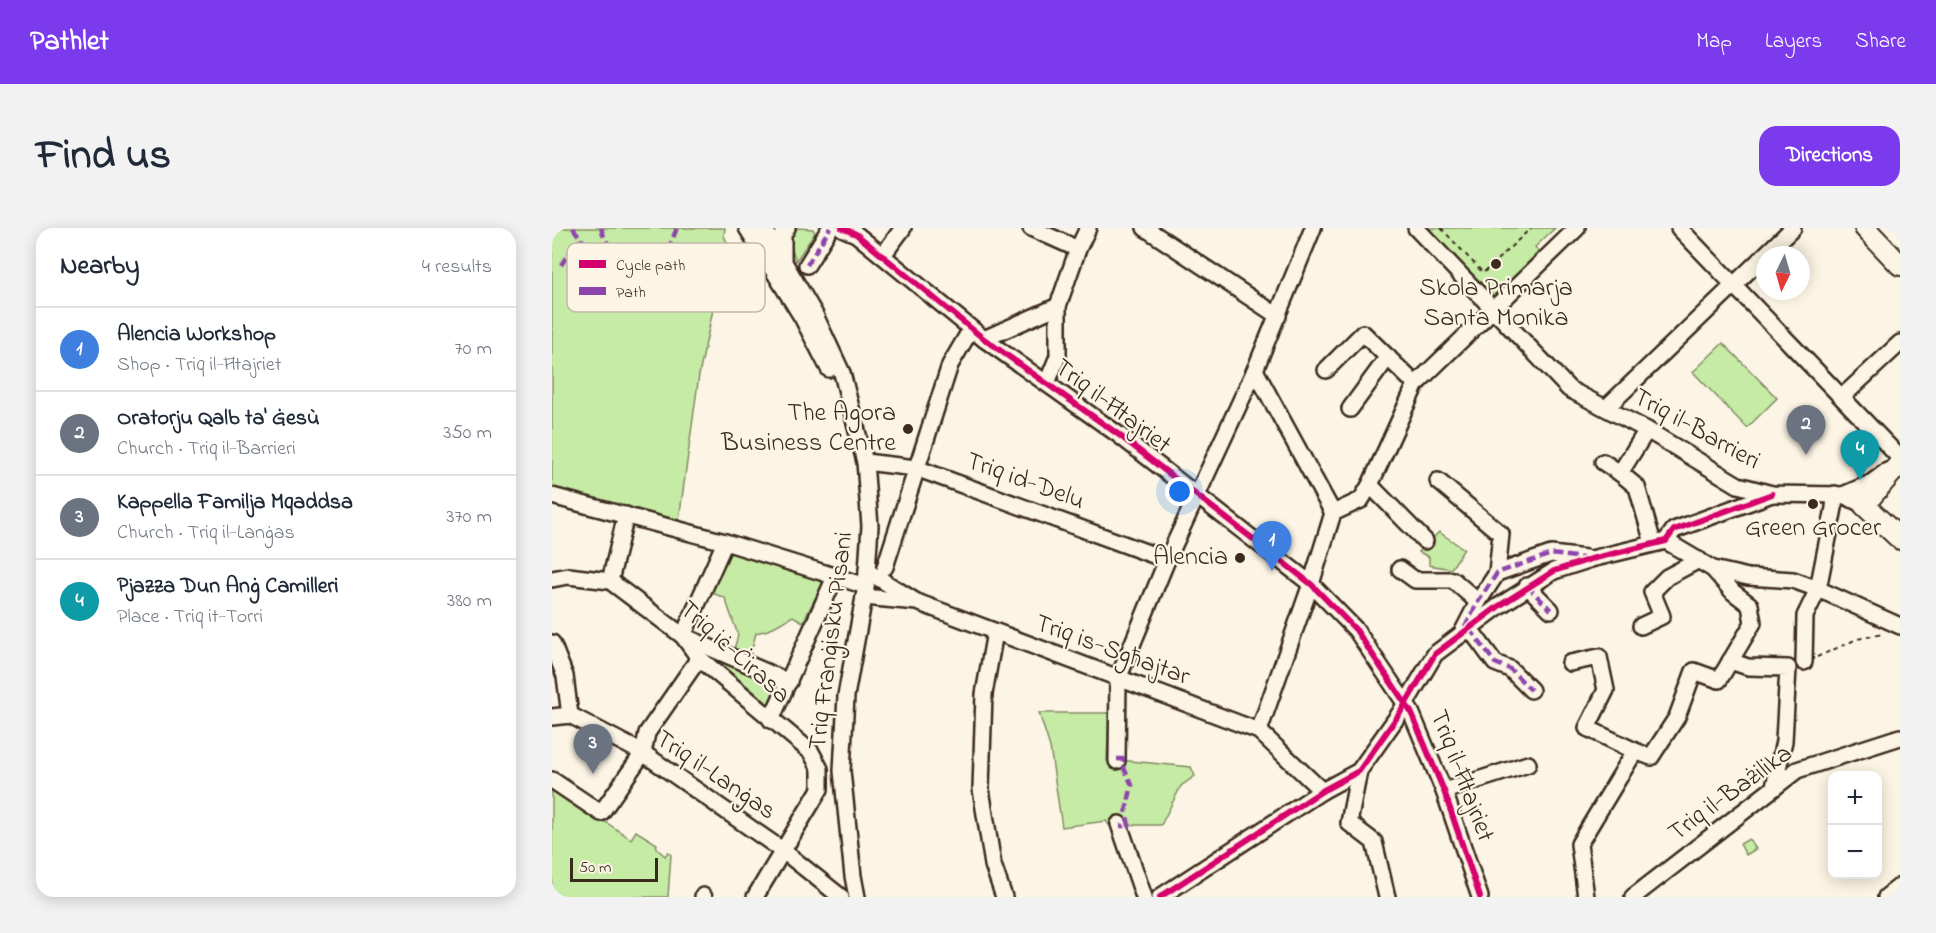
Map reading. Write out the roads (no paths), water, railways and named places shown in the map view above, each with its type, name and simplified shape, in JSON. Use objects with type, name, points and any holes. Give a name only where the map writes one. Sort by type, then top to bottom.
[{"type":"main road","points":[[1865,228],[1900,265]]},
{"type":"main road","points":[[1900,461],[1864,505],[1900,539]]},
{"type":"street","points":[[783,259],[783,234],[787,228]]},
{"type":"street","points":[[807,266],[830,228]]},
{"type":"street","name":"Triq il-Ħtajriet","points":[[842,228],[856,234],[971,329],[1197,495],[1311,584],[1356,630],[1388,677],[1444,791],[1480,897]]},
{"type":"street","points":[[883,255],[903,228]]},
{"type":"street","points":[[1030,228],[1078,249]]},
{"type":"street","points":[[1047,383],[1058,356],[1058,306],[1088,228]]},
{"type":"street","points":[[1145,228],[1278,316]]},
{"type":"street","points":[[1117,761],[1119,679],[1167,560],[1255,370],[1314,228]]},
{"type":"street","name":"Triq il-Barrieri","points":[[1416,228],[1569,389],[1580,396],[1647,430],[1738,485],[1772,494],[1839,494]]},
{"type":"street","points":[[1333,513],[1361,500],[1416,384],[1577,228]]},
{"type":"street","points":[[1679,228],[1842,397],[1900,461],[1871,483],[1839,494]]},
{"type":"street","points":[[1606,408],[1793,228]]},
{"type":"street","name":"Triq Franġisku Pisani","points":[[757,232],[783,259],[814,313],[842,373],[865,462],[870,526],[866,585],[846,696],[842,771],[857,897]]},
{"type":"street","points":[[765,247],[834,378],[849,399]]},
{"type":"street","points":[[984,339],[1058,306]]},
{"type":"street","points":[[885,567],[950,365],[971,329]]},
{"type":"street","points":[[1326,370],[1363,333],[1409,378]]},
{"type":"street","points":[[1842,397],[1900,343]]},
{"type":"street","points":[[1350,409],[1388,357]]},
{"type":"street","points":[[1255,370],[1333,513],[1311,584],[1259,731]]},
{"type":"street","points":[[1620,473],[1647,430]]},
{"type":"street","name":"Triq id-Delu","points":[[865,462],[916,468],[1167,560]]},
{"type":"street","points":[[1570,663],[1599,657],[1605,690],[1587,728],[1651,757],[1677,717],[1694,670],[1719,680],[1753,623],[1750,605],[1733,592],[1713,569],[1659,542],[1637,488],[1603,462]]},
{"type":"street","points":[[1438,481],[1501,534],[1497,573],[1478,602],[1466,631]]},
{"type":"street","points":[[1370,485],[1425,541]]},
{"type":"street","points":[[1387,897],[1374,842],[1349,823],[1359,771],[1403,707],[1435,654],[1527,586],[1554,571],[1659,542],[1674,530],[1772,494]]},
{"type":"street","points":[[1839,494],[1864,505]]},
{"type":"street","points":[[1804,662],[1805,616],[1818,589],[1834,508],[1839,494]]},
{"type":"street","name":"Triq is-Sgħajtar","points":[[552,496],[725,542],[866,585],[917,602],[1259,731],[1322,791]]},
{"type":"street","points":[[552,579],[568,576],[610,581],[626,515]]},
{"type":"street","points":[[725,542],[683,636],[789,682]]},
{"type":"street","points":[[1497,573],[1551,554],[1591,559]]},
{"type":"street","points":[[1641,626],[1662,616],[1652,592],[1667,577],[1699,560]]},
{"type":"street","points":[[1400,569],[1415,580],[1453,580],[1478,602]]},
{"type":"street","points":[[1713,569],[1748,577],[1793,580],[1818,589],[1895,629]]},
{"type":"street","points":[[771,720],[835,577]]},
{"type":"street","name":"Triq iċ-Ċirasa","points":[[610,581],[683,636],[699,658],[811,752],[820,769],[820,789],[755,897]]},
{"type":"street","points":[[866,585],[917,602]]},
{"type":"street","points":[[1527,586],[1551,610]]},
{"type":"street","points":[[1466,631],[1496,663],[1510,669],[1531,690]]},
{"type":"street","points":[[995,632],[984,694],[981,789],[993,865],[1004,897]]},
{"type":"street","points":[[552,643],[565,676],[570,715],[552,717]]},
{"type":"street","name":"Triq il-Ħtajriet","points":[[1373,656],[1403,707]]},
{"type":"street","points":[[552,780],[601,813],[643,753],[647,734],[699,658]]},
{"type":"street","points":[[1730,661],[1748,666],[1788,668],[1784,741],[1774,787]]},
{"type":"street","name":"Triq il-Ħtajriet","points":[[1388,677],[1416,683]]},
{"type":"street","name":"Triq il-Lanġas","points":[[570,715],[643,753],[782,850],[841,897]]},
{"type":"street","name":"Triq il-Bażilika","points":[[1633,897],[1797,770],[1900,737]]},
{"type":"street","points":[[1784,741],[1797,770]]},
{"type":"street","points":[[1586,897],[1579,844],[1635,751]]},
{"type":"street","points":[[1444,791],[1528,764]]},
{"type":"street","points":[[1164,896],[1322,791],[1359,771]]},
{"type":"street","points":[[1119,824],[1144,897]]},
{"type":"street","points":[[1886,897],[1900,886]]},
{"type":"place","name":"Skola Primarja Santa Monika","points":[[1496,264]]},
{"type":"place","name":"The Agora Business Centre","points":[[908,429]]},
{"type":"place","name":"Oratorju Qalb ta' Ġesù","points":[[1806,455]]},
{"type":"place","name":"Pjazza Dun Anġ Camilleri","points":[[1860,480]]},
{"type":"place","name":"Green Grocer","points":[[1813,504]]},
{"type":"place","name":"Alencia","points":[[1240,558]]},
{"type":"place","name":"Alencia Workshop","points":[[1272,571]]},
{"type":"place","name":"Kappella Familja Mqaddsa","points":[[593,774]]}]
